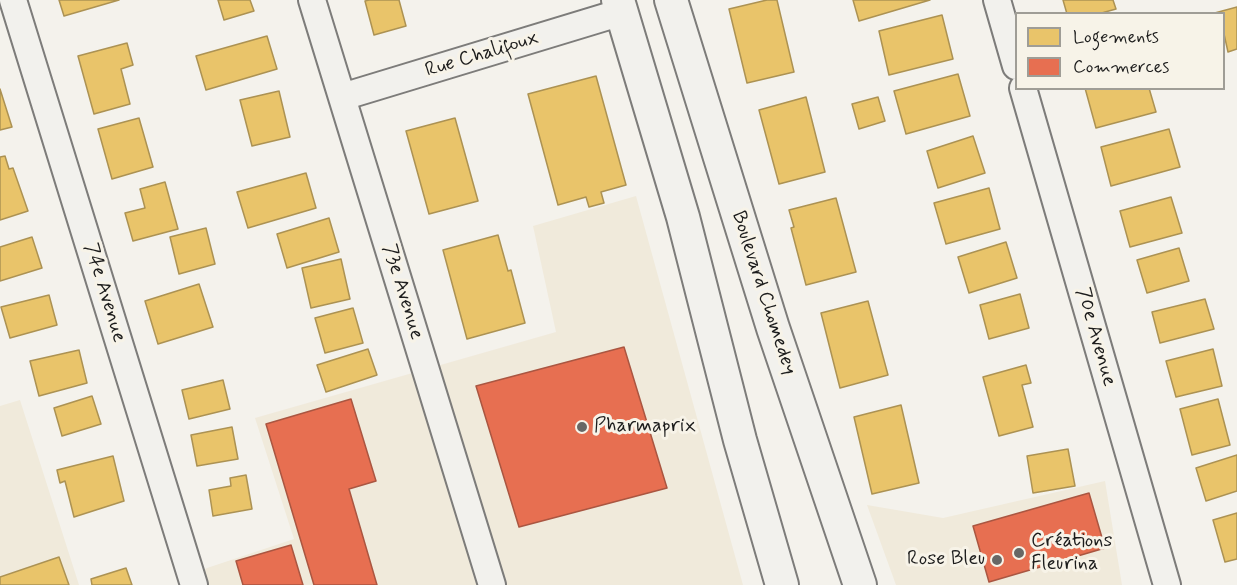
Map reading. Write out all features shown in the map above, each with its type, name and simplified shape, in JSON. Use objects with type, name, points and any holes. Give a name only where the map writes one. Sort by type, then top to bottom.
[{"type":"street","name":"74e Avenue","points":[[13,0],[194,585]]},
{"type":"street","name":"73e Avenue","points":[[312,0],[492,585]]},
{"type":"street","name":"Boulevard Chomedey","points":[[671,0],[773,328],[860,585]]},
{"type":"street","points":[[997,0],[1015,59]]},
{"type":"street","name":"Rue Chalifoux","points":[[342,97],[620,6]]},
{"type":"street","points":[[620,6],[683,217],[740,440],[782,585]]},
{"type":"street","name":"70e Avenue","points":[[1024,90],[1167,585]]},
{"type":"shaded area","points":[[636,196],[743,585],[184,585],[207,568],[294,539],[255,418],[556,332],[533,226]]},
{"type":"shaded area","points":[[20,400],[79,585],[0,585],[0,406]]},
{"type":"shaded area","points":[[1105,481],[1122,585],[896,585],[867,505],[943,518]]},
{"type":"building: Logements","points":[[59,0],[119,0],[64,16]]},
{"type":"building: Logements","points":[[218,0],[250,0],[254,11],[224,20]]},
{"type":"building: Logements","points":[[399,0],[406,26],[374,35],[365,1]]},
{"type":"building: Logements","points":[[767,0],[777,0],[794,72],[747,83],[729,9]]},
{"type":"building: Logements","points":[[853,0],[930,0],[859,21]]},
{"type":"building: Logements","points":[[1063,0],[1113,0],[1116,9],[1105,12],[1066,12]]},
{"type":"building: Logements","points":[[1237,7],[1237,49],[1228,52],[1225,38],[1225,12],[1218,12]]},
{"type":"building: Logements","points":[[942,15],[953,59],[889,75],[879,31]]},
{"type":"building: Logements","points":[[267,36],[277,69],[206,90],[196,56]]},
{"type":"building: Logements","points":[[127,43],[133,65],[121,69],[130,104],[94,114],[78,56]]},
{"type":"building: Logements","points":[[958,74],[970,116],[906,134],[894,91]]},
{"type":"building: Logements","points":[[596,76],[626,185],[601,192],[604,203],[589,207],[586,197],[558,205],[528,94]]},
{"type":"building: Logements","points":[[0,89],[12,127],[0,130]]},
{"type":"building: Logements","points":[[1086,90],[1150,90],[1156,112],[1096,128]]},
{"type":"building: Logements","points":[[279,91],[290,137],[252,146],[240,100]]},
{"type":"building: Logements","points":[[806,97],[825,172],[779,184],[759,110]]},
{"type":"building: Logements","points":[[878,97],[885,121],[859,129],[852,104]]},
{"type":"building: Logements","points":[[139,118],[153,167],[112,179],[98,129]]},
{"type":"building: Logements","points":[[455,118],[478,201],[429,214],[406,131]]},
{"type":"building: Logements","points":[[1169,129],[1180,167],[1111,186],[1101,147]]},
{"type":"building: Logements","points":[[973,136],[985,173],[938,188],[927,151]]},
{"type":"building: Logements","points":[[5,156],[9,169],[13,168],[28,211],[0,220],[0,157]]},
{"type":"building: Logements","points":[[306,173],[316,208],[248,228],[237,192]]},
{"type":"building: Logements","points":[[165,182],[178,229],[133,241],[125,213],[145,208],[140,189]]},
{"type":"building: Logements","points":[[989,188],[1000,229],[946,244],[934,203]]},
{"type":"building: Logements","points":[[1171,197],[1182,233],[1130,247],[1120,211]]},
{"type":"building: Logements","points":[[836,198],[856,272],[806,285],[791,228],[794,227],[789,210]]},
{"type":"building: Logements","points":[[329,218],[339,252],[287,268],[277,234]]},
{"type":"building: Logements","points":[[206,228],[215,264],[179,274],[170,237]]},
{"type":"building: Logements","points":[[498,235],[508,271],[511,270],[525,323],[467,339],[443,250]]},
{"type":"building: Logements","points":[[32,237],[42,268],[0,281],[0,247]]},
{"type":"building: Logements","points":[[1006,242],[1017,278],[969,293],[958,257]]},
{"type":"building: Logements","points":[[1179,248],[1189,281],[1147,293],[1137,260]]},
{"type":"building: Logements","points":[[341,259],[350,299],[311,308],[302,268]]},
{"type":"building: Logements","points":[[199,284],[213,327],[158,344],[145,301]]},
{"type":"building: Logements","points":[[1020,294],[1029,328],[989,339],[980,305]]},
{"type":"building: Logements","points":[[49,295],[57,325],[10,338],[1,307]]},
{"type":"building: Logements","points":[[1205,299],[1214,329],[1160,343],[1152,312]]},
{"type":"building: Logements","points":[[868,301],[888,375],[840,388],[821,313]]},
{"type":"building: Logements","points":[[353,308],[363,343],[325,353],[315,318]]},
{"type":"building: Logements","points":[[368,349],[377,375],[326,392],[317,365]]},
{"type":"building: Logements","points":[[1213,349],[1222,386],[1176,397],[1166,361]]},
{"type":"building: Logements","points":[[79,350],[87,383],[39,396],[30,361]]},
{"type":"building: Logements","points":[[1026,365],[1031,383],[1022,385],[1033,427],[999,436],[983,377]]},
{"type":"building: Logements","points":[[223,380],[230,409],[189,419],[182,390]]},
{"type":"building: Logements","points":[[92,396],[101,424],[62,436],[54,408]]},
{"type":"building: Logements","points":[[1218,399],[1230,445],[1192,455],[1180,409]]},
{"type":"building: Logements","points":[[901,405],[919,483],[872,494],[854,417]]},
{"type":"building: Logements","points":[[232,427],[238,459],[197,466],[191,435]]},
{"type":"building: Logements","points":[[1068,449],[1075,486],[1033,493],[1027,456]]},
{"type":"building: Logements","points":[[1237,455],[1237,491],[1206,501],[1196,468]]},
{"type":"building: Logements","points":[[113,456],[124,501],[74,517],[65,481],[60,483],[57,470]]},
{"type":"building: Logements","points":[[246,475],[252,509],[213,516],[209,490],[231,486],[230,478]]},
{"type":"building: Logements","points":[[1237,513],[1237,559],[1225,562],[1213,520]]},
{"type":"building: Logements","points":[[59,557],[69,585],[0,585],[0,577]]},
{"type":"building: Logements","points":[[126,568],[132,585],[92,585],[91,579]]},
{"type":"building: Commerces","points":[[624,347],[667,488],[519,527],[476,386]]},
{"type":"building: Commerces","points":[[351,399],[376,481],[349,489],[377,585],[314,585],[266,424]]},
{"type":"building: Commerces","points":[[1089,493],[1105,548],[989,582],[973,526]]},
{"type":"building: Commerces","points":[[291,545],[303,585],[243,585],[236,561]]},
{"type":"place","name":"Pharmaprix","points":[[582,427]]},
{"type":"place","name":"Créations Fleurina","points":[[1019,553]]},
{"type":"place","name":"Rose Bleu","points":[[997,560]]}]
